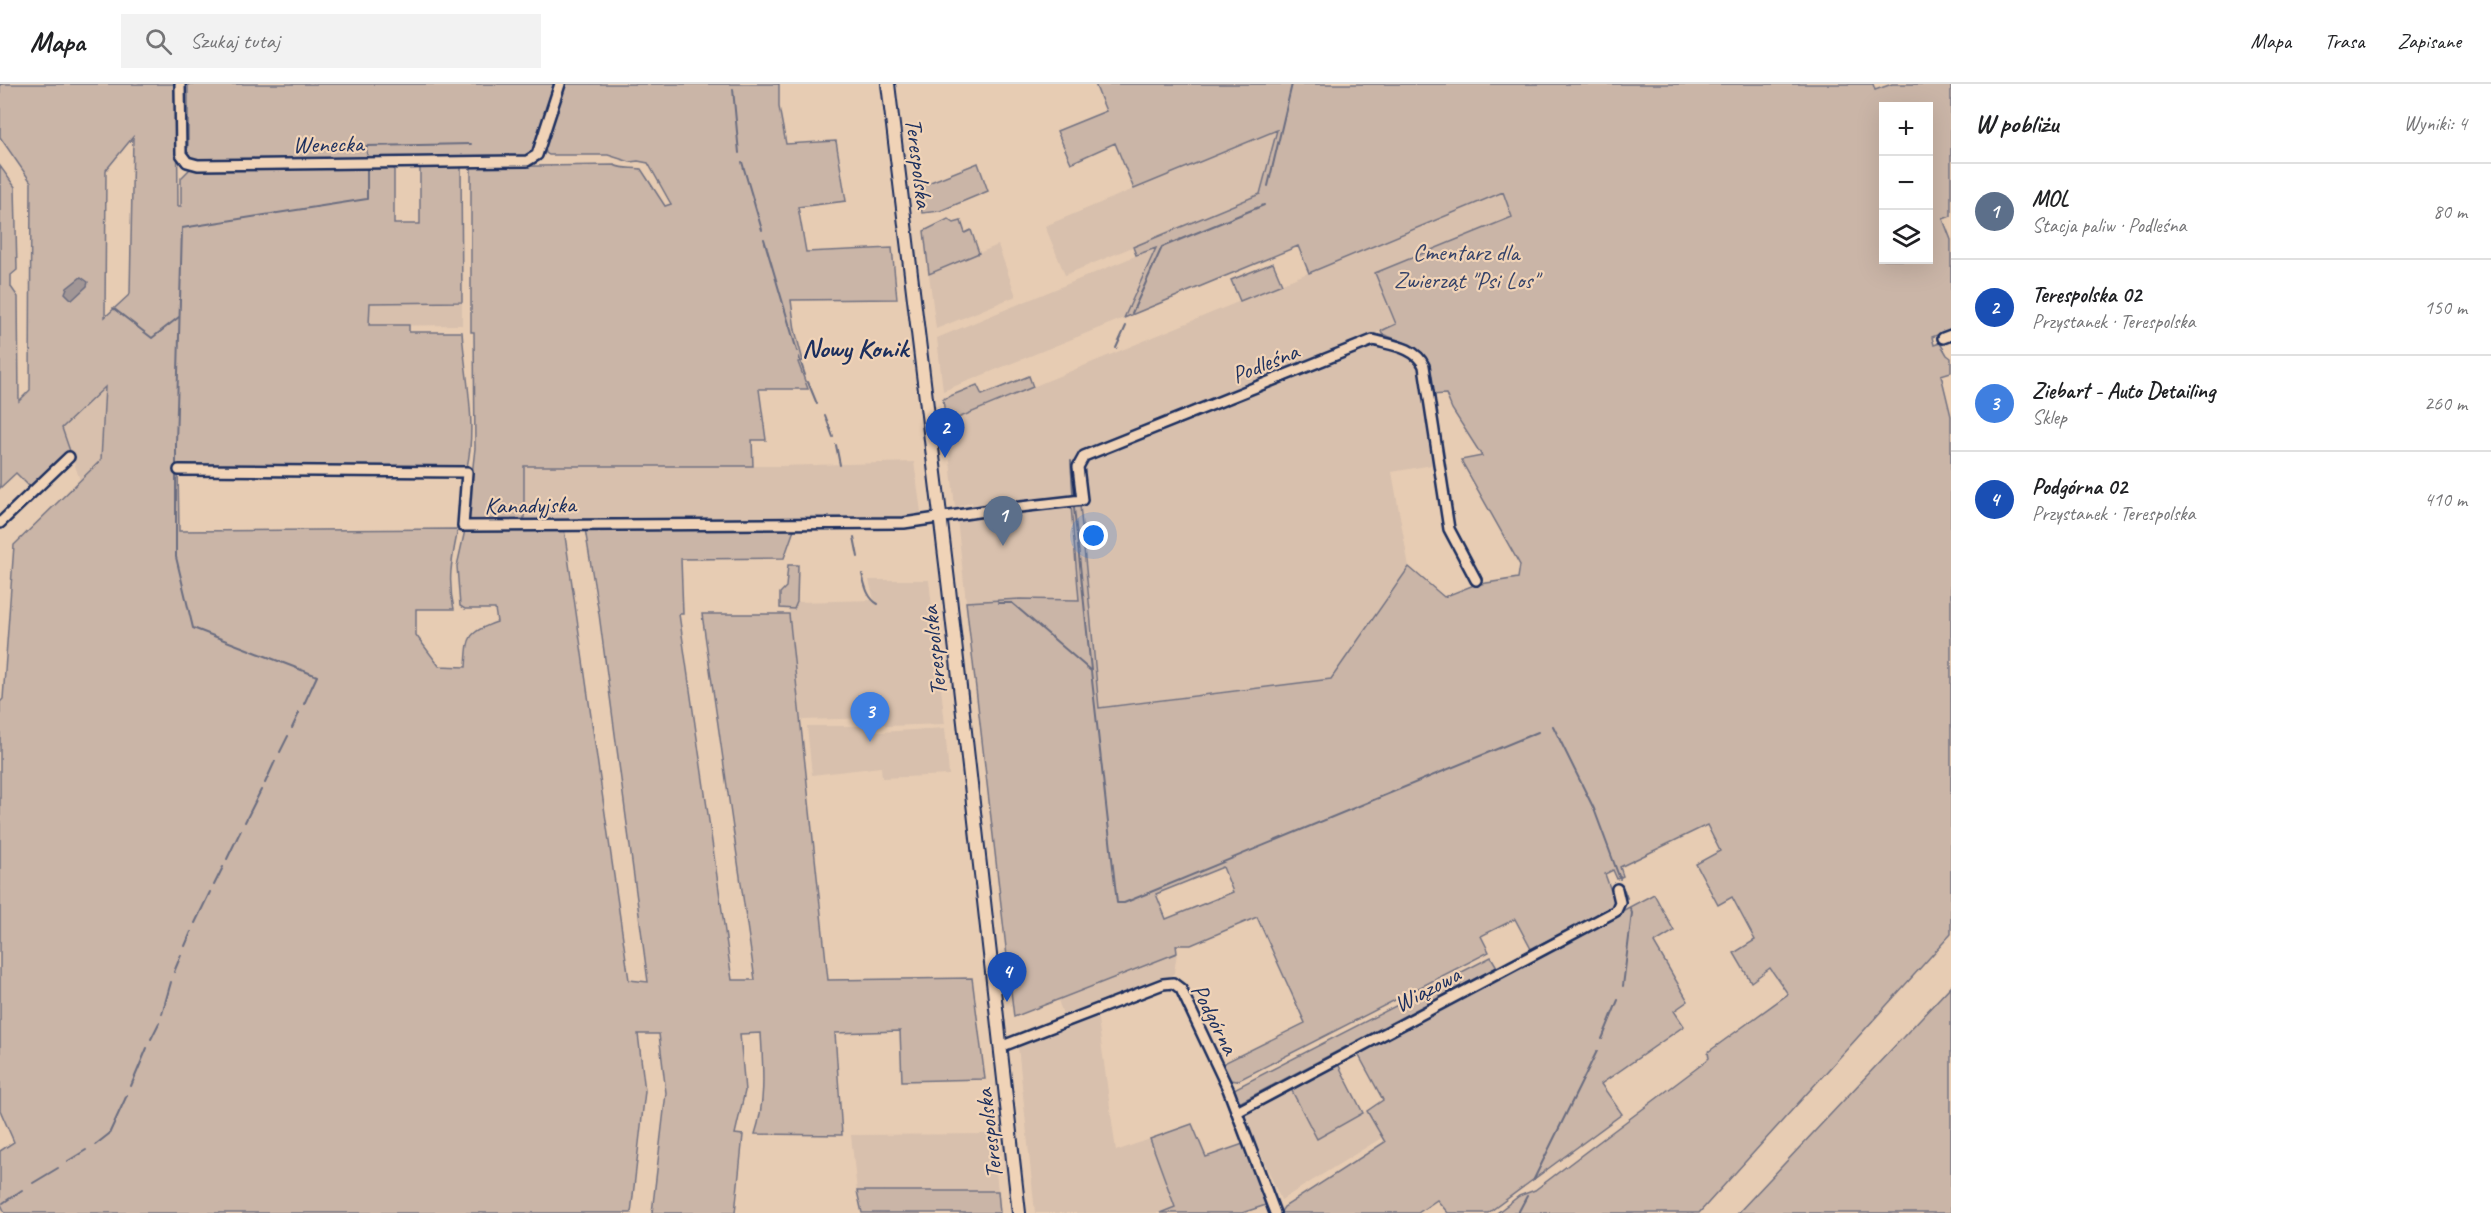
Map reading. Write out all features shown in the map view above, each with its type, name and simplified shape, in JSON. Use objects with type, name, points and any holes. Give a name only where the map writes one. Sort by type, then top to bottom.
[{"type":"main road","name":"Terespolska","points":[[888,84],[1019,1213]]},
{"type":"street","name":"Wenecka","points":[[180,84],[180,149],[182,156],[191,164],[532,160],[537,155],[548,128],[560,84]]},
{"type":"street","name":"Podleśna","points":[[940,519],[984,511],[1082,500],[1078,467],[1084,456],[1373,340],[1407,349],[1421,360],[1424,366],[1449,529],[1476,580]]},
{"type":"street","points":[[0,523],[69,457]]},
{"type":"street","name":"Kanadyjska","points":[[179,470],[467,472],[463,526],[904,524],[940,519]]},
{"type":"street","name":"Wiązowa","points":[[1237,1112],[1616,911],[1620,902],[1617,890]]},
{"type":"street","name":"Podgórna","points":[[1000,1047],[1163,984],[1173,983],[1181,989],[1237,1112],[1275,1213]]},
{"type":"shaded area","points":[[1277,129],[1260,194],[1065,275],[1045,226]]},
{"type":"shaded area","points":[[1503,192],[1512,217],[1396,325],[1077,453],[1075,460],[1076,495],[972,505],[972,502],[955,508],[946,423]]},
{"type":"shaded area","points":[[998,245],[1016,296],[936,329],[929,274]]},
{"type":"shaded area","points":[[1157,247],[1124,318],[943,391],[937,338]]},
{"type":"shaded area","points":[[81,277],[88,282],[87,286],[72,300],[65,293],[67,288]]},
{"type":"shaded area","points":[[462,302],[462,325],[369,326],[369,303]]},
{"type":"shaded area","points":[[1373,345],[1413,358],[1417,364],[1432,465],[1392,472],[1409,567],[1331,679],[1098,708],[1080,505],[1086,504],[1083,473],[1088,461]]},
{"type":"shaded area","points":[[105,386],[101,460],[80,480],[62,428]]},
{"type":"shaded area","points":[[914,462],[922,519],[524,522],[524,466],[780,466]]},
{"type":"shaded area","points":[[1071,506],[1079,600],[1020,599],[966,602],[957,519]]},
{"type":"shaded area","points":[[869,580],[929,580],[945,724],[887,726],[876,718],[801,720],[789,609],[794,608],[797,602],[874,600]]},
{"type":"shaded area","points":[[807,726],[871,726],[880,732],[945,728],[949,775],[882,778],[881,767],[812,775]]},
{"type":"shaded area","points":[[1177,953],[1174,973],[1167,980],[1065,1020],[1058,1000]]},
{"type":"shaded area","points":[[1095,1016],[1098,1019],[1116,1151],[1150,1139],[1175,1207],[1160,1213],[1035,1213],[1018,1046]]},
{"type":"shaded area","points":[[1290,1087],[1317,1139],[1367,1111],[1383,1137],[1281,1200],[1243,1113]]},
{"type":"shaded area","points":[[992,1134],[998,1191],[857,1191],[851,1135]]},
{"type":"green space","points":[[0,84],[177,84],[178,206],[181,206],[181,178],[191,168],[394,167],[394,224],[420,224],[420,166],[461,167],[462,302],[370,303],[369,325],[409,325],[409,332],[462,332],[471,417],[467,467],[178,467],[179,531],[458,529],[451,578],[454,609],[416,609],[416,635],[439,666],[466,667],[467,649],[471,637],[479,629],[497,622],[495,609],[465,609],[460,606],[457,566],[465,530],[564,529],[629,980],[648,982],[599,614],[585,529],[795,527],[784,558],[681,559],[683,614],[679,614],[732,980],[755,980],[702,614],[789,614],[828,980],[972,978],[985,1079],[902,1081],[900,1031],[835,1033],[842,1135],[755,1134],[762,1097],[761,1033],[740,1034],[745,1091],[735,1134],[743,1135],[735,1213],[652,1213],[666,1093],[659,1034],[638,1034],[645,1091],[631,1213],[5,1213],[0,1202],[0,1151],[14,1142],[0,1110],[0,702],[3,699],[14,545],[101,460],[105,387],[62,428],[70,451],[32,489],[16,473],[0,488],[0,166],[15,187],[17,270],[11,275],[11,287],[18,297],[19,401],[30,390],[31,182],[0,137]],"holes":[[[133,137],[130,294],[105,317],[106,170]]]},
{"type":"green space","points":[[188,84],[556,84],[532,157],[195,163],[188,160],[181,148],[188,147]]},
{"type":"green space","points":[[562,84],[779,84],[779,107],[786,144],[836,141],[846,201],[798,207],[806,252],[892,248],[897,299],[791,300],[795,330],[803,361],[798,362],[808,389],[759,389],[766,440],[752,440],[753,466],[524,466],[524,522],[467,521],[475,448],[474,332],[471,332],[471,167],[614,165],[641,169],[665,206],[671,204],[648,163],[630,162],[608,155],[549,155],[546,153],[544,144]]},
{"type":"green space","name":"Cmentarz dla Zwierząt \"Psi Los\"","points":[[1095,84],[1873,84],[1875,90],[1892,84],[1951,84],[1951,216],[1943,219],[1951,240],[1951,330],[1932,337],[1934,345],[1940,343],[1951,358],[1951,372],[1941,375],[1951,416],[1951,934],[1699,1213],[1497,1213],[1519,1196],[1535,1190],[1705,1062],[1709,1058],[1708,1052],[1788,994],[1770,968],[1751,982],[1734,953],[1755,940],[1732,897],[1718,905],[1696,864],[1720,851],[1707,825],[1620,867],[1623,876],[1617,879],[1613,870],[1605,874],[1616,905],[1531,949],[1515,919],[1481,936],[1489,952],[1237,1081],[1229,1080],[1222,1064],[1305,1023],[1257,917],[1191,945],[1176,945],[1177,953],[1014,1017],[966,602],[1020,599],[1079,600],[1071,506],[1080,505],[1099,708],[1331,679],[1409,567],[1444,597],[1474,585],[1518,578],[1520,565],[1461,460],[1482,456],[1452,409],[1446,394],[1430,395],[1427,368],[1421,353],[1407,344],[1382,334],[1381,331],[1396,324],[1375,273],[1512,217],[1503,192],[1309,273],[1298,246],[1124,318],[1156,248],[1136,255],[1133,247],[1260,194],[1277,130],[1134,189],[1115,143],[1071,163],[1057,131],[1106,111]],"holes":[[[1223,867],[1233,892],[1166,919],[1156,894]]]},
{"type":"green space","points":[[978,163],[988,191],[940,211],[922,213],[918,187]]},
{"type":"green space","points":[[948,219],[954,223],[961,221],[965,233],[971,230],[979,253],[929,274],[924,231]]},
{"type":"green space","points":[[1273,263],[1282,284],[1240,301],[1231,280]]},
{"type":"green space","points":[[1029,376],[1033,387],[946,423],[943,399],[977,385],[982,395]]},
{"type":"green space","points":[[788,565],[798,565],[797,602],[794,609],[780,608],[780,593],[786,587]]},
{"type":"green space","points":[[1654,894],[1674,931],[1654,943],[1688,1001],[1674,1011],[1684,1026],[1601,1084],[1622,1114],[1488,1213],[1448,1213],[1437,1200],[1418,1213],[1280,1213],[1284,1207],[1385,1142],[1367,1111],[1383,1100],[1357,1052]]},
{"type":"green space","points":[[1491,957],[1497,967],[1239,1103],[1234,1089]]},
{"type":"green space","points":[[1951,986],[1951,1213],[1738,1213]]},
{"type":"green space","points":[[1337,1062],[1363,1113],[1317,1139],[1290,1087]]},
{"type":"green space","points":[[1192,1124],[1206,1157],[1246,1143],[1273,1213],[1270,1213],[1266,1205],[1242,1213],[1160,1213],[1175,1207],[1150,1139]]},
{"type":"green space","points":[[857,1191],[998,1191],[1000,1213],[862,1213]]},
{"type":"waterway","points":[[1268,186],[1292,84]]},
{"type":"waterway","points":[[733,89],[739,153]]},
{"type":"waterway","points":[[367,154],[366,146],[471,144]]},
{"type":"waterway","points":[[742,162],[762,230]]},
{"type":"waterway","points":[[304,704],[317,676],[193,628],[176,557],[176,445],[182,228],[367,199],[367,167]]},
{"type":"waterway","points":[[1132,313],[1162,247],[1264,205]]},
{"type":"waterway","points":[[764,239],[797,351]]},
{"type":"waterway","points":[[113,308],[152,338],[179,317]]},
{"type":"waterway","points":[[1116,348],[1126,326]]},
{"type":"waterway","points":[[799,357],[805,375]]},
{"type":"waterway","points":[[808,382],[817,404]]},
{"type":"waterway","points":[[825,415],[833,437]]},
{"type":"waterway","points":[[836,445],[840,465]]},
{"type":"waterway","points":[[1071,461],[1073,493]]},
{"type":"waterway","points":[[1074,508],[1091,670]]},
{"type":"waterway","points":[[854,537],[858,557]]},
{"type":"waterway","points":[[862,574],[869,595],[878,604]]},
{"type":"waterway","points":[[998,603],[1012,603],[1091,671],[1117,903],[1124,903],[1538,732]]},
{"type":"waterway","points":[[292,728],[299,713]]},
{"type":"waterway","points":[[1553,726],[1594,809],[1620,879]]},
{"type":"waterway","points":[[280,752],[288,736]]},
{"type":"waterway","points":[[265,783],[275,761]]},
{"type":"waterway","points":[[245,822],[261,790]]},
{"type":"waterway","points":[[227,859],[241,830]]},
{"type":"waterway","points":[[214,885],[223,867]]},
{"type":"waterway","points":[[1624,890],[1627,898]]},
{"type":"waterway","points":[[195,923],[210,892]]},
{"type":"waterway","points":[[1623,986],[1632,913],[1630,908]]},
{"type":"waterway","points":[[185,946],[191,932]]},
{"type":"waterway","points":[[174,972],[181,955]]},
{"type":"waterway","points":[[162,1014],[171,982]]},
{"type":"waterway","points":[[1602,1039],[1618,1000]]},
{"type":"waterway","points":[[151,1039],[159,1023]]},
{"type":"waterway","points":[[131,1086],[147,1048]]},
{"type":"waterway","points":[[1534,1179],[1597,1051]]},
{"type":"waterway","points":[[95,1145],[109,1134],[127,1095]]},
{"type":"waterway","points":[[68,1161],[86,1150]]},
{"type":"waterway","points":[[33,1183],[58,1168]]},
{"type":"waterway","points":[[3,1203],[22,1190]]},
{"type":"waterway","points":[[1518,1213],[1527,1196]]},
{"type":"place","name":"Terespolska 02","points":[[945,458]]},
{"type":"place","name":"MOL","points":[[1003,546]]},
{"type":"place","name":"Ziebart - Auto Detailing","points":[[870,742]]},
{"type":"place","name":"Podgórna 02","points":[[1007,1002]]},
{"type":"district","name":"Nowy Konik","points":[[855,348]]}]
